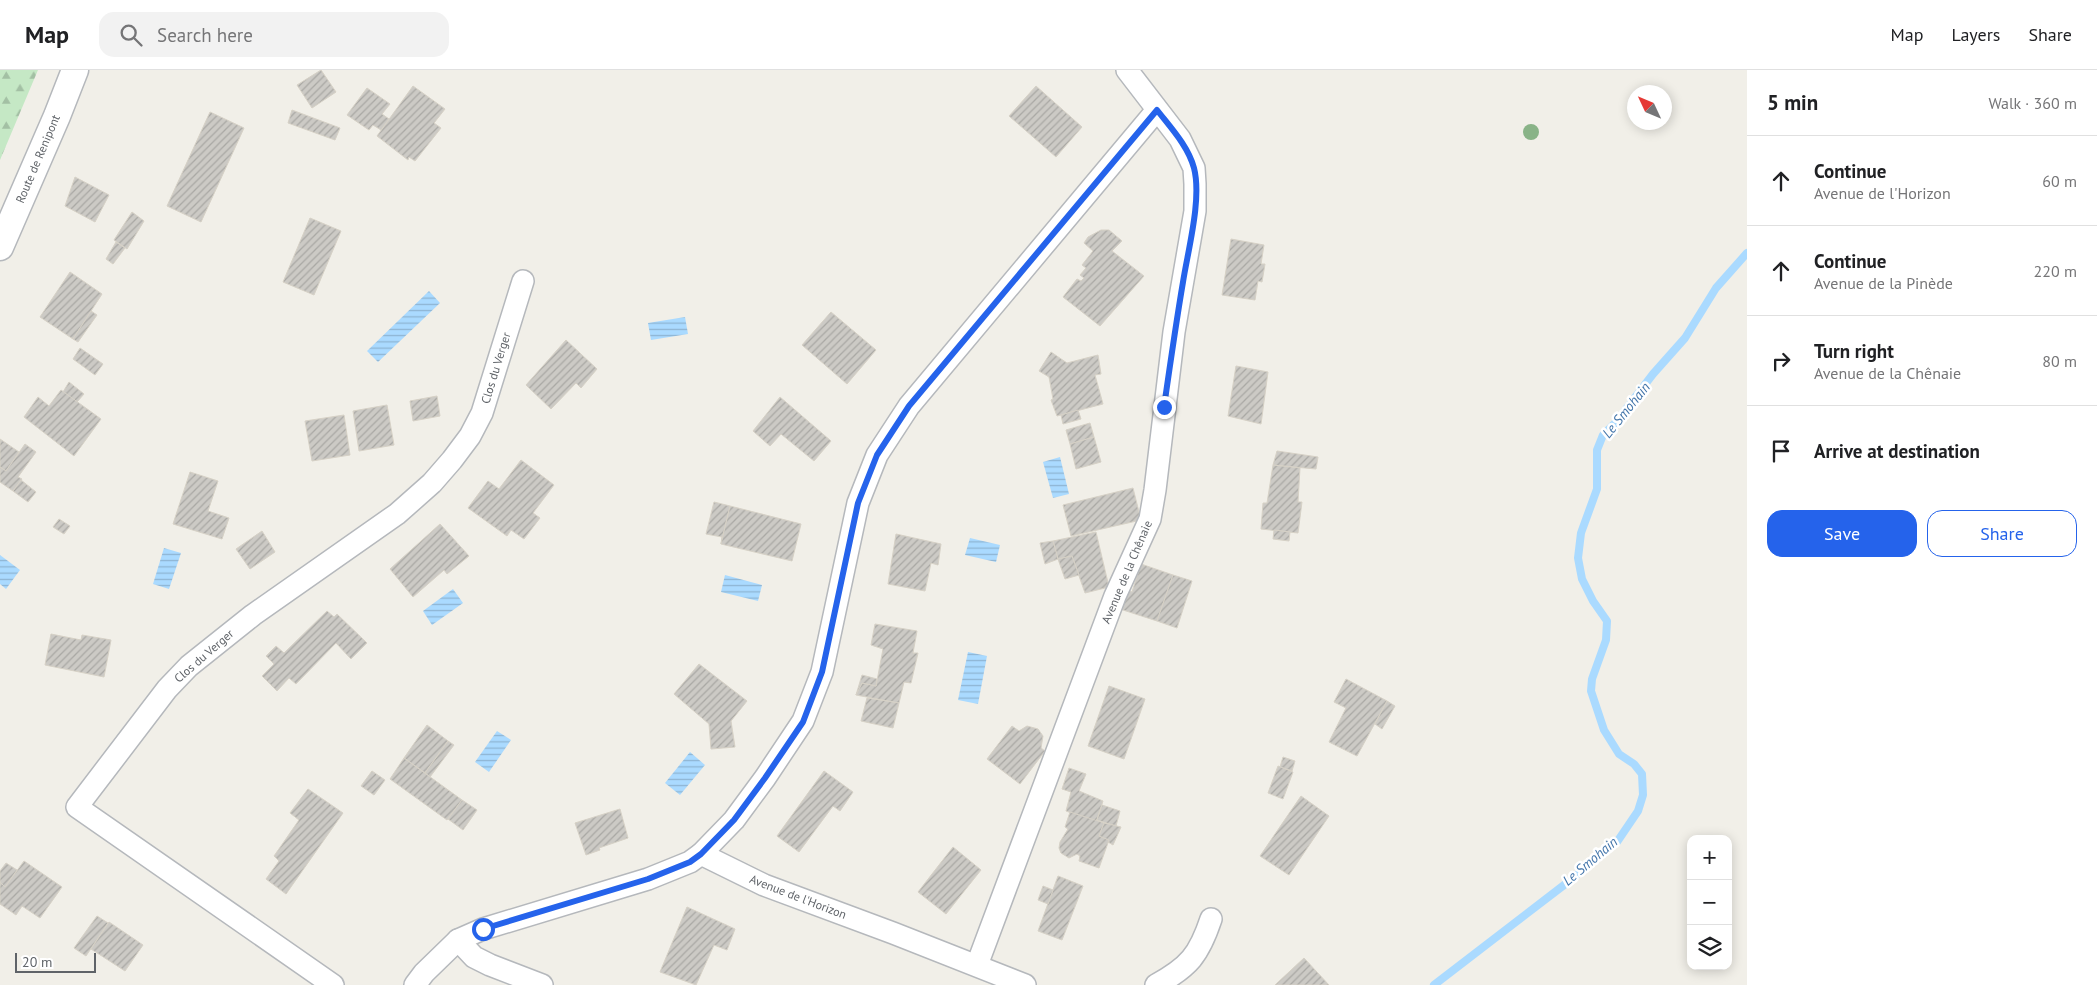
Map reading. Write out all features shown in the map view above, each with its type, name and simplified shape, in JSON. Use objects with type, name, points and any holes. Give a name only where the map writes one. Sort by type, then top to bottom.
[{"type":"street","name":"Route de Renipont","points":[[0,247],[75,70]]},
{"type":"street","name":"Avenue de la Chênaie","points":[[977,965],[1115,596],[1150,519],[1174,332],[1195,211],[1195,184],[1194,168],[1180,139],[1127,70]]},
{"type":"street","points":[[415,985],[424,973],[458,940],[483,929],[648,879],[690,862],[701,854],[734,820],[803,722],[822,672],[858,503],[877,455],[909,406],[1157,110]]},
{"type":"street","name":"Clos du Verger","points":[[333,985],[77,807],[167,689],[189,666],[253,615],[397,514],[432,483],[452,460],[470,436],[482,413],[523,281]]},
{"type":"street","name":"Avenue de l'Horizon","points":[[701,854],[764,885],[1026,985]]},
{"type":"street","points":[[1156,985],[1174,975],[1194,958],[1211,920]]},
{"type":"street","points":[[458,940],[474,957],[542,985]]},
{"type":"green space","points":[[0,70],[38,70],[0,160]]},
{"type":"water","points":[[429,291],[440,303],[378,362],[367,351]]},
{"type":"water","points":[[685,317],[688,334],[651,340],[648,323]]},
{"type":"water","points":[[1060,457],[1069,494],[1053,498],[1043,462]]},
{"type":"water","points":[[970,538],[1000,545],[996,562],[965,555]]},
{"type":"water","points":[[164,548],[181,553],[169,589],[153,584]]},
{"type":"water","points":[[0,555],[20,570],[6,589],[0,584]]},
{"type":"water","points":[[725,575],[762,585],[758,601],[721,592]]},
{"type":"water","points":[[453,589],[463,603],[432,625],[423,611]]},
{"type":"water","points":[[968,652],[987,656],[978,704],[958,700]]},
{"type":"water","points":[[497,731],[511,740],[489,772],[475,762]]},
{"type":"water","points":[[690,752],[705,765],[680,795],[665,783]]},
{"type":"building","points":[[321,70],[336,92],[312,108],[297,85]]},
{"type":"building","points":[[413,86],[445,109],[434,123],[441,128],[415,161],[409,157],[408,160],[377,136]]},
{"type":"building","points":[[1036,86],[1082,127],[1056,157],[1009,116]]},
{"type":"building","points":[[367,88],[390,104],[382,114],[389,119],[381,130],[373,125],[369,130],[347,115]]},
{"type":"building","points":[[292,110],[340,128],[335,140],[288,123]]},
{"type":"building","points":[[210,112],[244,128],[201,222],[167,206]]},
{"type":"building","points":[[75,177],[109,195],[95,222],[65,206]]},
{"type":"building","points":[[132,212],[144,221],[127,249],[114,240]]},
{"type":"building","points":[[310,218],[341,231],[314,295],[283,282]]},
{"type":"building","points":[[1101,230],[1109,230],[1122,241],[1112,251],[1144,276],[1100,326],[1063,297],[1077,279],[1081,281],[1084,278],[1080,275],[1086,268],[1082,265],[1093,251],[1084,243],[1088,237]]},
{"type":"building","points":[[1231,239],[1264,245],[1261,264],[1265,264],[1262,282],[1258,281],[1255,300],[1222,295]]},
{"type":"building","points":[[116,242],[125,248],[113,264],[106,259]]},
{"type":"building","points":[[70,272],[102,294],[73,339],[40,317]]},
{"type":"building","points":[[91,311],[97,315],[78,342],[73,339]]},
{"type":"building","points":[[831,312],[876,350],[847,384],[802,345]]},
{"type":"building","points":[[566,340],[597,369],[581,388],[576,383],[551,409],[526,385]]},
{"type":"building","points":[[80,348],[103,364],[95,375],[73,359]]},
{"type":"building","points":[[1051,352],[1067,363],[1098,355],[1101,374],[1095,375],[1103,404],[1057,416],[1051,400],[1053,399],[1049,377],[1039,371]]},
{"type":"building","points":[[1236,366],[1268,372],[1261,424],[1228,416]]},
{"type":"building","points":[[69,382],[84,394],[77,402],[63,392]]},
{"type":"building","points":[[61,390],[101,419],[74,456],[24,417],[38,397],[49,406]]},
{"type":"building","points":[[437,396],[440,416],[413,421],[410,401]]},
{"type":"building","points":[[780,397],[831,441],[814,461],[781,434],[770,446],[753,431]]},
{"type":"building","points":[[387,405],[394,445],[359,451],[353,411]]},
{"type":"building","points":[[1078,410],[1081,419],[1063,424],[1061,415]]},
{"type":"building","points":[[344,415],[350,455],[312,461],[305,421]]},
{"type":"building","points":[[1090,423],[1094,437],[1070,444],[1066,430]]},
{"type":"building","points":[[1094,437],[1101,462],[1076,469],[1070,444]]},
{"type":"building","points":[[0,439],[19,452],[6,471],[0,467]]},
{"type":"building","points":[[25,444],[36,452],[18,477],[22,479],[13,491],[0,482],[0,467],[6,471]]},
{"type":"building","points":[[1277,451],[1318,457],[1316,469],[1273,465]]},
{"type":"building","points":[[521,460],[554,485],[533,513],[540,518],[524,539],[511,530],[507,536],[468,508],[488,481],[499,489]]},
{"type":"building","points":[[1273,465],[1300,468],[1298,502],[1302,502],[1298,533],[1261,529],[1263,503],[1267,503]]},
{"type":"building","points":[[190,472],[218,481],[208,511],[229,518],[222,539],[173,524]]},
{"type":"building","points":[[21,480],[36,492],[28,502],[13,491]]},
{"type":"building","points":[[1133,488],[1141,520],[1071,536],[1063,505]]},
{"type":"building","points":[[714,502],[730,506],[721,544],[722,537],[706,534]]},
{"type":"building","points":[[730,506],[801,524],[792,561],[721,544]]},
{"type":"building","points":[[59,519],[70,526],[64,534],[53,527]]},
{"type":"building","points":[[440,524],[469,556],[447,574],[444,570],[413,597],[390,569]]},
{"type":"building","points":[[1274,530],[1290,532],[1289,541],[1273,539]]},
{"type":"building","points":[[262,531],[275,552],[250,569],[236,549]]},
{"type":"building","points":[[1096,532],[1109,587],[1085,593],[1072,556],[1058,559],[1053,541]]},
{"type":"building","points":[[896,534],[941,544],[938,565],[931,563],[925,591],[888,584]]},
{"type":"building","points":[[1053,541],[1058,559],[1045,564],[1040,543]]},
{"type":"building","points":[[1072,556],[1079,575],[1065,579],[1058,559]]},
{"type":"building","points":[[1141,564],[1173,575],[1157,621],[1120,609],[1127,590],[1132,592]]},
{"type":"building","points":[[1173,575],[1192,581],[1177,628],[1157,621]]},
{"type":"building","points":[[327,611],[334,617],[337,614],[367,643],[351,659],[336,643],[296,684],[289,678],[277,691],[262,676],[274,664],[266,656],[276,646],[284,653]]},
{"type":"building","points":[[875,624],[917,631],[913,653],[918,653],[911,683],[904,682],[899,703],[856,695],[862,683],[876,686],[883,649],[871,645]]},
{"type":"building","points":[[51,634],[81,640],[82,635],[111,640],[104,677],[45,665]]},
{"type":"building","points":[[699,664],[747,701],[731,721],[735,747],[711,749],[709,724],[674,694]]},
{"type":"building","points":[[862,675],[877,679],[876,686],[862,683],[856,695]]},
{"type":"building","points":[[1346,679],[1387,701],[1357,756],[1329,742],[1346,708],[1334,702]]},
{"type":"building","points":[[1109,686],[1145,699],[1124,759],[1088,746]]},
{"type":"building","points":[[867,698],[899,703],[893,728],[861,721]]},
{"type":"building","points":[[1387,701],[1395,706],[1382,729],[1375,724]]},
{"type":"building","points":[[427,725],[448,741],[425,773],[404,758]]},
{"type":"building","points":[[1012,726],[1019,731],[1027,726],[1038,729],[1043,736],[1041,748],[1045,751],[1020,784],[987,759]]},
{"type":"building","points":[[448,741],[454,745],[430,777],[425,773]]},
{"type":"building","points":[[1283,757],[1295,761],[1292,771],[1280,767]]},
{"type":"building","points":[[404,758],[462,800],[447,820],[390,779]]},
{"type":"building","points":[[1278,766],[1293,772],[1283,799],[1268,793]]},
{"type":"building","points":[[1069,768],[1086,774],[1079,791],[1103,801],[1096,822],[1066,811],[1071,792],[1062,789]]},
{"type":"building","points":[[372,771],[385,780],[374,795],[361,786]]},
{"type":"building","points":[[824,771],[853,792],[840,811],[833,806],[799,852],[777,836]]},
{"type":"building","points":[[308,789],[343,813],[286,894],[266,879],[279,861],[274,856],[299,820],[290,813]]},
{"type":"building","points":[[1301,796],[1329,816],[1289,875],[1260,856]]},
{"type":"building","points":[[462,800],[477,810],[463,830],[448,819]]},
{"type":"building","points":[[1102,805],[1120,811],[1116,826],[1097,820]]},
{"type":"building","points":[[620,809],[628,838],[599,848],[600,850],[586,855],[575,823]]},
{"type":"building","points":[[1070,812],[1104,823],[1099,836],[1109,840],[1099,868],[1079,861],[1080,856],[1077,854],[1069,858],[1061,853],[1059,848],[1060,842],[1068,829],[1065,827]]},
{"type":"building","points":[[1104,823],[1121,827],[1113,845],[1108,842],[1109,840],[1099,836]]},
{"type":"building","points":[[953,847],[981,870],[946,914],[918,892]]},
{"type":"building","points":[[24,861],[62,887],[40,918],[22,906],[16,915],[0,904],[0,882],[5,887]]},
{"type":"building","points":[[6,863],[17,870],[5,887],[0,882],[0,871]]},
{"type":"building","points":[[1058,876],[1083,886],[1062,940],[1038,931]]},
{"type":"building","points":[[1043,886],[1053,890],[1048,904],[1038,900]]},
{"type":"building","points":[[687,907],[735,929],[727,950],[714,945],[696,985],[660,972]]},
{"type":"building","points":[[97,916],[108,923],[86,956],[74,948]]},
{"type":"building","points":[[109,922],[143,945],[125,971],[91,949]]},
{"type":"building","points":[[1304,958],[1329,985],[1275,985]]},
{"type":"waterway","name":"Le Smohain","points":[[1434,985],[1617,842],[1638,811],[1643,795],[1642,774],[1634,764],[1619,754],[1604,730],[1591,691],[1592,679],[1606,640],[1607,621],[1593,601],[1582,579],[1578,558],[1581,533],[1597,489],[1597,450],[1603,435],[1617,421],[1653,374],[1685,338],[1716,288],[1747,253]]},
{"type":"route","points":[[483,929],[648,879],[690,862],[701,854],[734,820],[803,722],[822,672],[858,503],[877,455],[909,406],[1157,110],[1180,139],[1194,168],[1195,184],[1195,211],[1174,332],[1164,407]]}]
